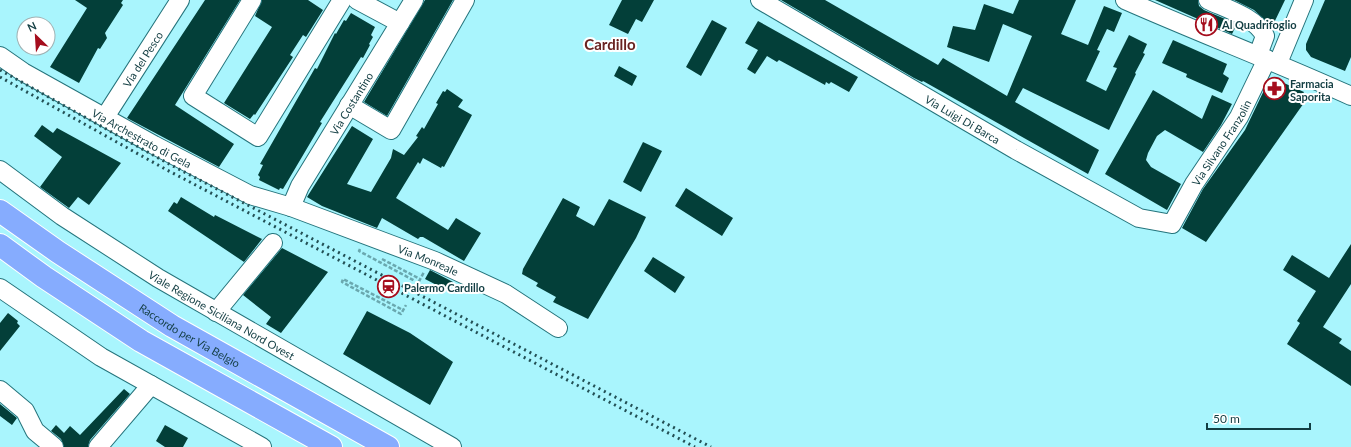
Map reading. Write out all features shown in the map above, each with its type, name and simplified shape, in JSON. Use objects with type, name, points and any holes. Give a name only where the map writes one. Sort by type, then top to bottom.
[{"type":"highway","name":"Raccordo per Via Belgio","points":[[0,211],[58,252],[172,326],[388,447]]},
{"type":"highway","points":[[0,245],[44,277],[141,341],[331,447]]},
{"type":"street","name":"Via del Pesco","points":[[104,117],[180,0]]},
{"type":"street","points":[[252,0],[193,96],[258,137],[342,0]]},
{"type":"street","points":[[357,0],[400,23]]},
{"type":"street","name":"Via Costantino","points":[[291,207],[300,186],[414,0]]},
{"type":"street","points":[[349,105],[391,130],[466,0]]},
{"type":"street","name":"Via Luigi Di Barca","points":[[760,0],[1016,150],[1139,218],[1172,224]]},
{"type":"street","points":[[1125,0],[1268,59],[1351,96]]},
{"type":"street","points":[[1208,0],[1248,18],[1261,28],[1266,36],[1268,59]]},
{"type":"street","points":[[1268,59],[1304,0]]},
{"type":"street","name":"Via Archestrato di Gela","points":[[0,56],[23,72],[250,195],[291,207]]},
{"type":"street","name":"Via Silvano Franzolin","points":[[1172,224],[1194,184],[1239,117],[1268,59]]},
{"type":"street","name":"Viale Regione Siciliana Nord Ovest","points":[[0,170],[75,224],[158,278],[452,447]]},
{"type":"street","name":"Via Monreale","points":[[291,207],[435,261],[506,294],[558,328]]},
{"type":"street","points":[[216,312],[273,243]]},
{"type":"street","points":[[0,288],[101,357],[262,447]]},
{"type":"street","points":[[98,447],[151,385]]},
{"type":"street","points":[[0,390],[25,411],[35,431],[54,447]]},
{"type":"path","points":[[415,281],[359,251],[361,248],[420,279]]},
{"type":"path","points":[[401,309],[343,279],[342,282],[401,314],[406,305]]},
{"type":"building","points":[[75,0],[123,0],[121,3],[123,5],[105,33],[107,38],[100,49],[98,48],[79,83],[50,67],[87,8]]},
{"type":"building","points":[[205,0],[240,0],[175,105],[234,144],[219,167],[127,118]]},
{"type":"building","points":[[262,0],[308,0],[323,10],[306,37],[303,35],[290,55],[293,57],[255,115],[254,114],[250,119],[224,103],[272,27],[255,16]]},
{"type":"building","points":[[425,0],[453,0],[387,116],[364,102]]},
{"type":"building","points":[[622,0],[654,0],[642,22],[636,19],[628,34],[609,25]]},
{"type":"building","points":[[781,0],[825,0],[938,65],[943,58],[1007,96],[1032,36],[1003,24],[989,62],[947,47],[953,26],[975,30],[984,4],[1013,14],[1019,0],[1076,0],[1061,34],[1088,45],[1104,6],[1122,13],[1114,32],[1107,29],[1097,50],[1100,51],[1086,81],[1106,91],[1117,68],[1113,67],[1129,35],[1147,44],[1143,53],[1145,54],[1109,130],[1023,88],[1015,102],[1099,150],[1088,174],[923,81],[922,82],[914,78]]},
{"type":"building","points":[[1155,0],[1198,0],[1199,6],[1204,10],[1237,24],[1232,34]]},
{"type":"building","points":[[1234,0],[1285,0],[1272,27],[1254,10]]},
{"type":"building","points":[[1325,0],[1351,0],[1351,57],[1345,71],[1311,57],[1306,50],[1306,44]]},
{"type":"building","points":[[351,13],[375,27],[371,35],[373,37],[369,44],[370,45],[363,58],[361,57],[320,122],[322,123],[283,189],[280,188],[279,190],[259,180],[260,177],[258,175],[263,165],[260,164],[315,68],[317,69],[335,33],[336,34],[344,20],[346,21]]},
{"type":"building","points":[[712,20],[727,28],[701,76],[686,67]]},
{"type":"building","points":[[758,21],[858,77],[849,92],[831,82],[829,84],[826,82],[825,85],[779,60],[777,62],[767,56],[755,74],[747,69],[758,50],[745,43]]},
{"type":"building","points":[[1173,40],[1227,64],[1223,74],[1229,78],[1222,93],[1186,77],[1187,74],[1162,63]]},
{"type":"building","points":[[619,66],[637,76],[632,86],[614,76]]},
{"type":"building","points":[[1275,79],[1304,92],[1301,97],[1306,100],[1206,242],[1182,228],[1203,189],[1245,130],[1268,82],[1272,84]]},
{"type":"building","points":[[447,89],[463,100],[458,107],[472,115],[444,167],[442,166],[441,168],[423,158],[420,164],[418,162],[396,198],[448,230],[456,218],[481,233],[464,261],[423,237],[418,239],[382,218],[377,228],[322,206],[307,197],[352,126],[373,139],[347,184],[371,192],[391,158],[393,149],[404,155],[418,137],[416,136],[422,127],[424,129],[438,104],[436,103],[443,91],[445,92]]},
{"type":"building","points":[[1153,90],[1202,119],[1212,95],[1232,104],[1221,125],[1203,152],[1165,130],[1157,136],[1146,160],[1151,167],[1181,184],[1167,210],[1105,174]]},
{"type":"building","points":[[42,125],[53,133],[57,128],[121,163],[89,205],[78,197],[69,208],[40,187],[62,157],[34,136]]},
{"type":"building","points":[[643,142],[662,151],[641,192],[623,182]]},
{"type":"building","points":[[686,188],[733,218],[722,236],[675,206]]},
{"type":"building","points":[[181,197],[214,217],[215,215],[262,239],[244,262],[168,211],[174,202],[177,204]]},
{"type":"building","points":[[563,198],[580,207],[576,216],[594,226],[609,199],[646,217],[636,238],[588,319],[553,302],[556,297],[536,286],[538,283],[522,274],[523,269]]},
{"type":"building","points":[[1351,244],[1351,284],[1323,327],[1342,339],[1339,343],[1351,351],[1351,386],[1287,344],[1300,323],[1297,321],[1316,291],[1283,270],[1292,255],[1329,278]]},
{"type":"building","points":[[282,248],[328,272],[281,333],[266,324],[271,317],[243,295]]},
{"type":"building","points":[[653,257],[685,277],[675,293],[644,271]]},
{"type":"building","points":[[430,270],[453,282],[448,291],[425,279]]},
{"type":"building","points":[[367,311],[410,333],[453,362],[430,405],[343,354]]},
{"type":"building","points":[[8,313],[18,321],[17,323],[20,326],[0,351],[0,323]]},
{"type":"building","points":[[124,389],[130,394],[90,440],[88,447],[64,447],[61,439],[51,431],[56,425],[64,433],[70,426],[80,435]]},
{"type":"building","points":[[0,404],[17,418],[12,425],[0,416]]},
{"type":"building","points":[[165,425],[188,438],[183,447],[165,447],[156,441]]},
{"type":"railway","points":[[0,70],[171,165],[711,447]]},
{"type":"railway","points":[[0,77],[167,170],[695,447]]},
{"type":"place","name":"Al Quadrifoglio","points":[[1206,24]]},
{"type":"place","name":"Farmacia Saporita","points":[[1275,89]]},
{"type":"place","name":"Palermo Cardillo","points":[[389,287]]},
{"type":"district","name":"Cardillo","points":[[610,44]]}]
